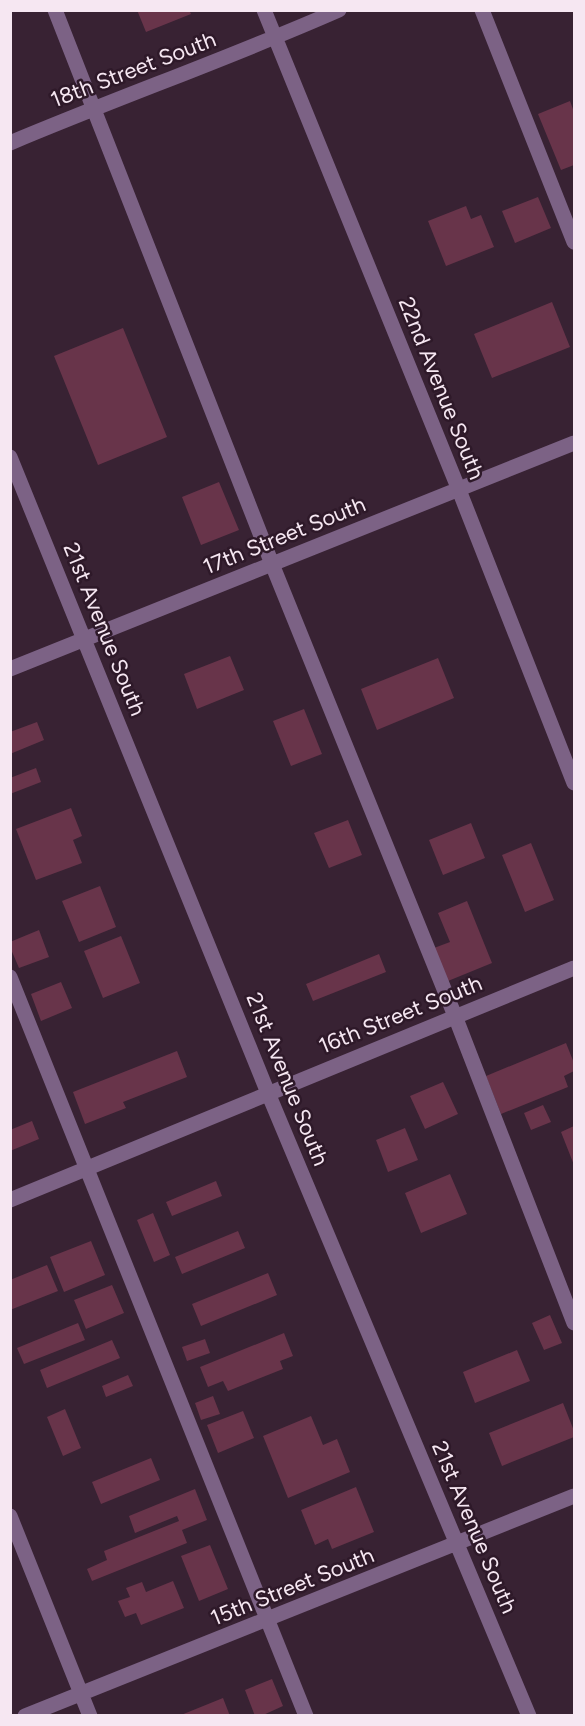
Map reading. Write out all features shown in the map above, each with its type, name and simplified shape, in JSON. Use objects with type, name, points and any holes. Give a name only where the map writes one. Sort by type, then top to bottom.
[{"type":"street","points":[[55,10],[272,564],[455,1016],[574,1323]]},
{"type":"street","name":"22nd Avenue South","points":[[264,10],[459,490],[574,783]]},
{"type":"street","name":"18th Street South","points":[[10,142],[94,107],[275,38],[339,10]]},
{"type":"street","points":[[482,10],[574,243]]},
{"type":"street","name":"17th Street South","points":[[10,669],[574,443]]},
{"type":"street","name":"21st Avenue South","points":[[10,457],[268,1093],[529,1716]]},
{"type":"street","name":"16th Street South","points":[[10,1200],[574,968]]},
{"type":"street","points":[[10,977],[306,1716]]},
{"type":"street","name":"15th Street South","points":[[25,1716],[574,1496]]},
{"type":"street","points":[[10,1516],[90,1716]]},
{"type":"building","points":[[137,10],[189,10],[191,14],[146,32]]},
{"type":"building","points":[[570,101],[574,112],[574,165],[561,170],[538,114]]},
{"type":"building","points":[[538,197],[551,228],[515,243],[502,211]]},
{"type":"building","points":[[466,206],[471,219],[481,215],[494,247],[446,266],[428,221]]},
{"type":"building","points":[[552,302],[570,347],[492,378],[474,334]]},
{"type":"building","points":[[123,328],[167,437],[98,465],[54,356]]},
{"type":"building","points":[[219,482],[239,530],[201,545],[182,497]]},
{"type":"building","points":[[230,656],[244,690],[197,709],[184,674]]},
{"type":"building","points":[[438,658],[454,698],[377,730],[361,689]]},
{"type":"building","points":[[304,709],[322,754],[291,766],[273,721]]},
{"type":"building","points":[[37,722],[44,740],[10,754],[10,732]]},
{"type":"building","points":[[36,768],[41,782],[10,794],[10,778]]},
{"type":"building","points":[[71,808],[82,836],[73,840],[82,863],[36,880],[16,829]]},
{"type":"building","points":[[348,820],[362,855],[329,868],[314,833]]},
{"type":"building","points":[[471,823],[485,858],[443,875],[429,840]]},
{"type":"building","points":[[531,843],[554,900],[525,912],[502,855]]},
{"type":"building","points":[[100,886],[116,927],[79,942],[62,901]]},
{"type":"building","points":[[467,901],[492,963],[448,981],[434,948],[450,942],[438,913]]},
{"type":"building","points":[[39,930],[49,957],[19,968],[10,942]]},
{"type":"building","points":[[121,936],[140,983],[103,998],[84,951]]},
{"type":"building","points":[[379,954],[386,972],[313,1001],[306,984]]},
{"type":"building","points":[[61,982],[72,1008],[41,1021],[31,994]]},
{"type":"building","points":[[566,1043],[574,1063],[574,1071],[564,1076],[568,1087],[501,1114],[486,1076]]},
{"type":"building","points":[[177,1051],[187,1077],[123,1102],[126,1108],[85,1124],[73,1092]]},
{"type":"building","points":[[443,1082],[458,1114],[425,1129],[410,1096]]},
{"type":"building","points":[[543,1105],[551,1122],[531,1130],[524,1113]]},
{"type":"building","points":[[32,1121],[39,1139],[10,1151],[10,1130]]},
{"type":"building","points":[[574,1126],[574,1165],[561,1132]]},
{"type":"building","points":[[405,1128],[418,1160],[388,1172],[376,1140]]},
{"type":"building","points":[[450,1174],[467,1214],[421,1233],[405,1193]]},
{"type":"building","points":[[216,1181],[222,1196],[172,1216],[166,1202]]},
{"type":"building","points":[[153,1213],[170,1255],[154,1262],[137,1220]]},
{"type":"building","points":[[238,1231],[245,1248],[182,1274],[175,1257]]},
{"type":"building","points":[[91,1241],[105,1275],[64,1292],[50,1257]]},
{"type":"building","points":[[47,1265],[58,1291],[10,1310],[10,1280]]},
{"type":"building","points":[[268,1273],[277,1295],[201,1326],[192,1304]]},
{"type":"building","points":[[112,1285],[124,1313],[86,1329],[74,1300]]},
{"type":"building","points":[[550,1315],[562,1343],[544,1350],[532,1323]]},
{"type":"building","points":[[78,1323],[85,1340],[24,1364],[17,1348]]},
{"type":"building","points":[[284,1333],[293,1356],[280,1361],[283,1369],[228,1391],[223,1381],[208,1387],[200,1367]]},
{"type":"building","points":[[205,1339],[210,1353],[187,1361],[182,1347]]},
{"type":"building","points":[[112,1340],[120,1358],[47,1388],[40,1370]]},
{"type":"building","points":[[517,1350],[530,1381],[475,1403],[463,1372]]},
{"type":"building","points":[[128,1375],[133,1386],[106,1397],[102,1386]]},
{"type":"building","points":[[213,1396],[220,1414],[201,1420],[195,1403]]},
{"type":"building","points":[[563,1403],[574,1431],[574,1437],[502,1466],[489,1433]]},
{"type":"building","points":[[65,1409],[81,1448],[63,1456],[47,1417]]},
{"type":"building","points":[[243,1411],[254,1438],[218,1453],[207,1425]]},
{"type":"building","points":[[311,1416],[323,1445],[337,1439],[350,1472],[288,1498],[263,1436]]},
{"type":"building","points":[[151,1458],[160,1480],[101,1504],[92,1482]]},
{"type":"building","points":[[356,1487],[374,1532],[332,1549],[328,1539],[315,1545],[301,1510]]},
{"type":"building","points":[[195,1489],[207,1520],[182,1530],[187,1543],[92,1581],[87,1569],[107,1560],[104,1551],[179,1521],[177,1516],[135,1533],[129,1516]]},
{"type":"building","points":[[210,1545],[228,1589],[199,1601],[181,1556]]},
{"type":"building","points":[[173,1581],[184,1608],[141,1625],[136,1613],[125,1617],[118,1601],[130,1597],[126,1588],[142,1582],[146,1592]]},
{"type":"building","points":[[272,1679],[283,1706],[261,1716],[255,1716],[245,1690]]},
{"type":"building","points":[[223,1698],[230,1716],[181,1716],[181,1715]]}]
